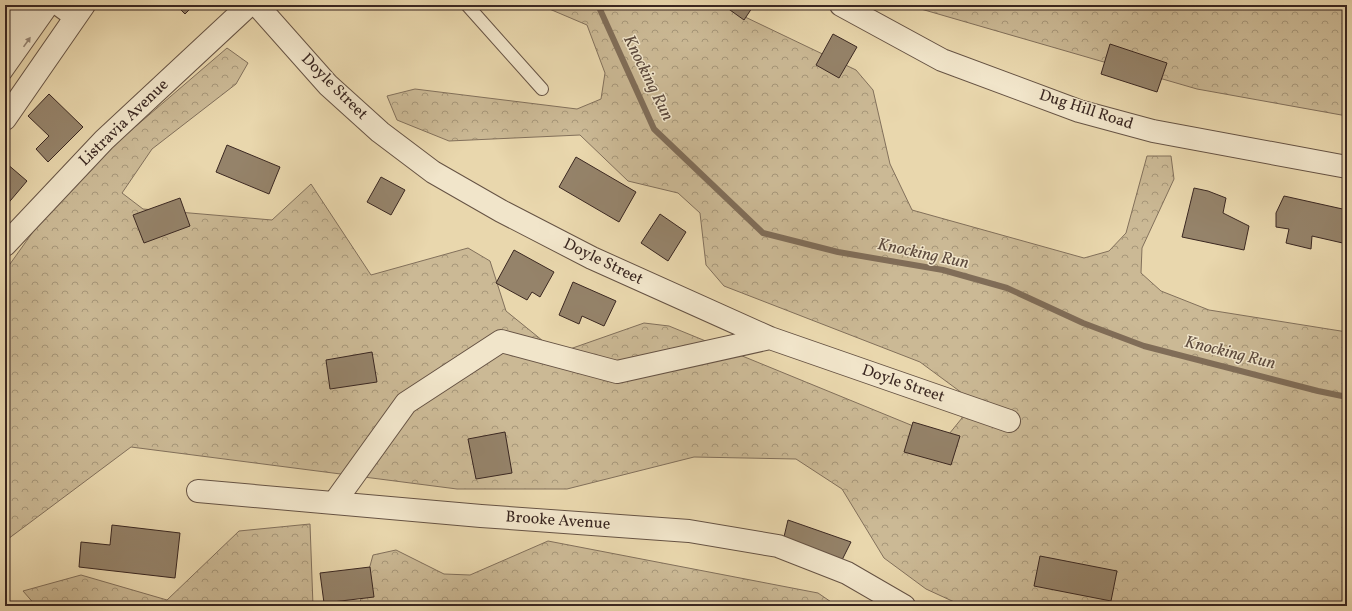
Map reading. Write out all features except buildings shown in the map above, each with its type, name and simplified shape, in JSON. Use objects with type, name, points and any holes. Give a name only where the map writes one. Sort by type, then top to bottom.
[{"type":"street","name":"Listravia Avenue","points":[[5,245],[104,140],[249,5]]},
{"type":"street","name":"Doyle Street","points":[[257,5],[328,85],[380,132],[433,172],[501,211],[592,258],[770,338],[1009,421]]},
{"type":"street","name":"Dug Hill Road","points":[[841,5],[942,60],[1079,111],[1154,131],[1347,167]]},
{"type":"street","points":[[5,119],[79,13]]},
{"type":"street","points":[[334,503],[406,403],[501,341],[617,372],[770,338]]},
{"type":"street","name":"Brooke Avenue","points":[[198,491],[473,515],[689,531],[778,546],[847,573],[904,606]]},
{"type":"lane","points":[[5,20],[15,5]]},
{"type":"lane","points":[[5,36],[27,5]]},
{"type":"lane","points":[[5,55],[40,5]]},
{"type":"lane","points":[[467,5],[542,89]]},
{"type":"lane","points":[[5,74],[52,6],[79,13]]},
{"type":"green space","points":[[540,5],[720,5],[856,70],[873,90],[890,164],[912,210],[1084,258],[1109,251],[1126,233],[1147,156],[1171,156],[1174,179],[1142,248],[1141,273],[1161,291],[1209,310],[1347,332],[1347,606],[963,606],[926,589],[884,558],[842,489],[796,459],[694,457],[567,489],[457,489],[131,447],[5,540],[5,271],[65,187],[227,48],[248,63],[236,84],[152,149],[122,193],[143,209],[272,220],[311,184],[371,275],[468,248],[490,261],[506,311],[543,341],[567,350],[644,323],[669,326],[945,439],[962,418],[962,393],[920,362],[724,286],[706,265],[700,213],[678,193],[628,181],[580,135],[449,141],[397,120],[387,96],[415,89],[577,109],[601,99],[605,73],[587,25]]},
{"type":"green space","points":[[909,5],[1347,5],[1347,116],[1197,89]]},
{"type":"green space","points":[[310,524],[313,606],[36,606],[23,591],[81,575],[167,600],[239,531]]},
{"type":"green space","points":[[548,541],[818,593],[837,606],[359,606],[373,555],[396,550],[444,574],[470,575]]},
{"type":"waterway","name":"Knocking Run","points":[[598,5],[654,129],[763,233],[838,252],[943,270],[1007,288],[1083,323],[1144,346],[1318,391],[1347,397]]}]
